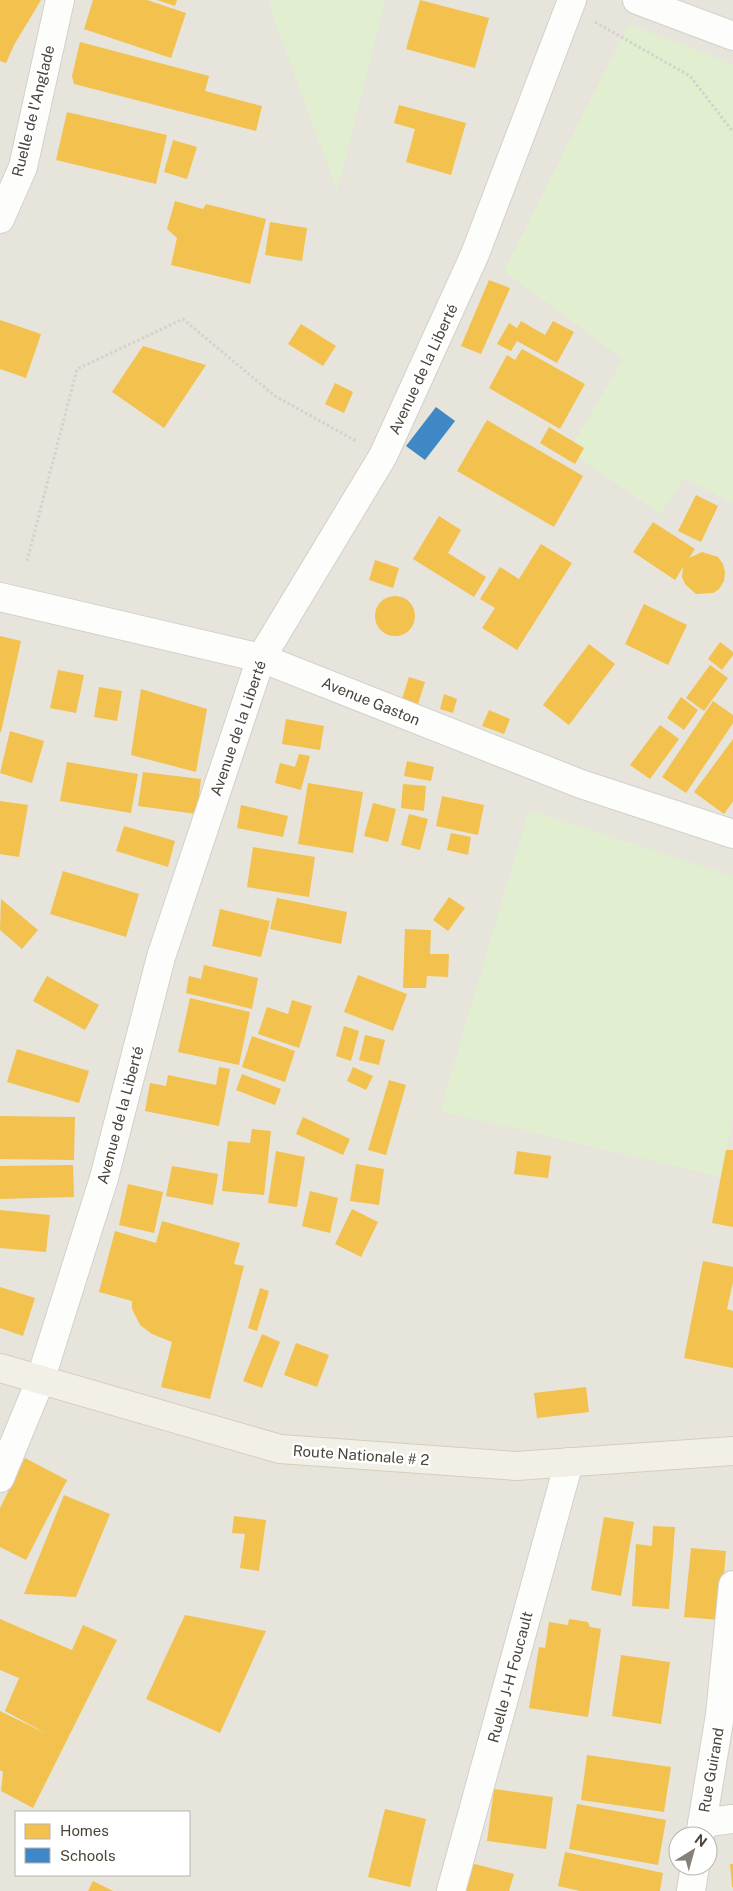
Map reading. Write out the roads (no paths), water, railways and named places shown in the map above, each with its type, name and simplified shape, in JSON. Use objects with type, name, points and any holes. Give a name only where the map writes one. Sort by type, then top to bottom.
[{"type":"main road","name":"Route Nationale # 2","points":[[0,1368],[280,1449],[516,1466],[733,1452]]},
{"type":"street","name":"Ruelle de l'Anglade","points":[[0,219],[23,167],[60,0]]},
{"type":"street","points":[[637,0],[733,36]]},
{"type":"street","name":"Avenue de la Liberté","points":[[0,1478],[40,1381],[104,1178],[161,957],[261,658],[383,456],[475,254],[571,4]]},
{"type":"street","name":"Avenue Gaston","points":[[0,597],[261,658],[581,784],[733,834]]},
{"type":"street","name":"Ruelle J-H Foucault","points":[[451,1891],[569,1462]]},
{"type":"street","name":"Rue Guirand","points":[[702,1826],[720,1715],[733,1585]]},
{"type":"street","points":[[712,1826],[733,1818]]},
{"type":"street","points":[[691,1891],[693,1876]]}]
